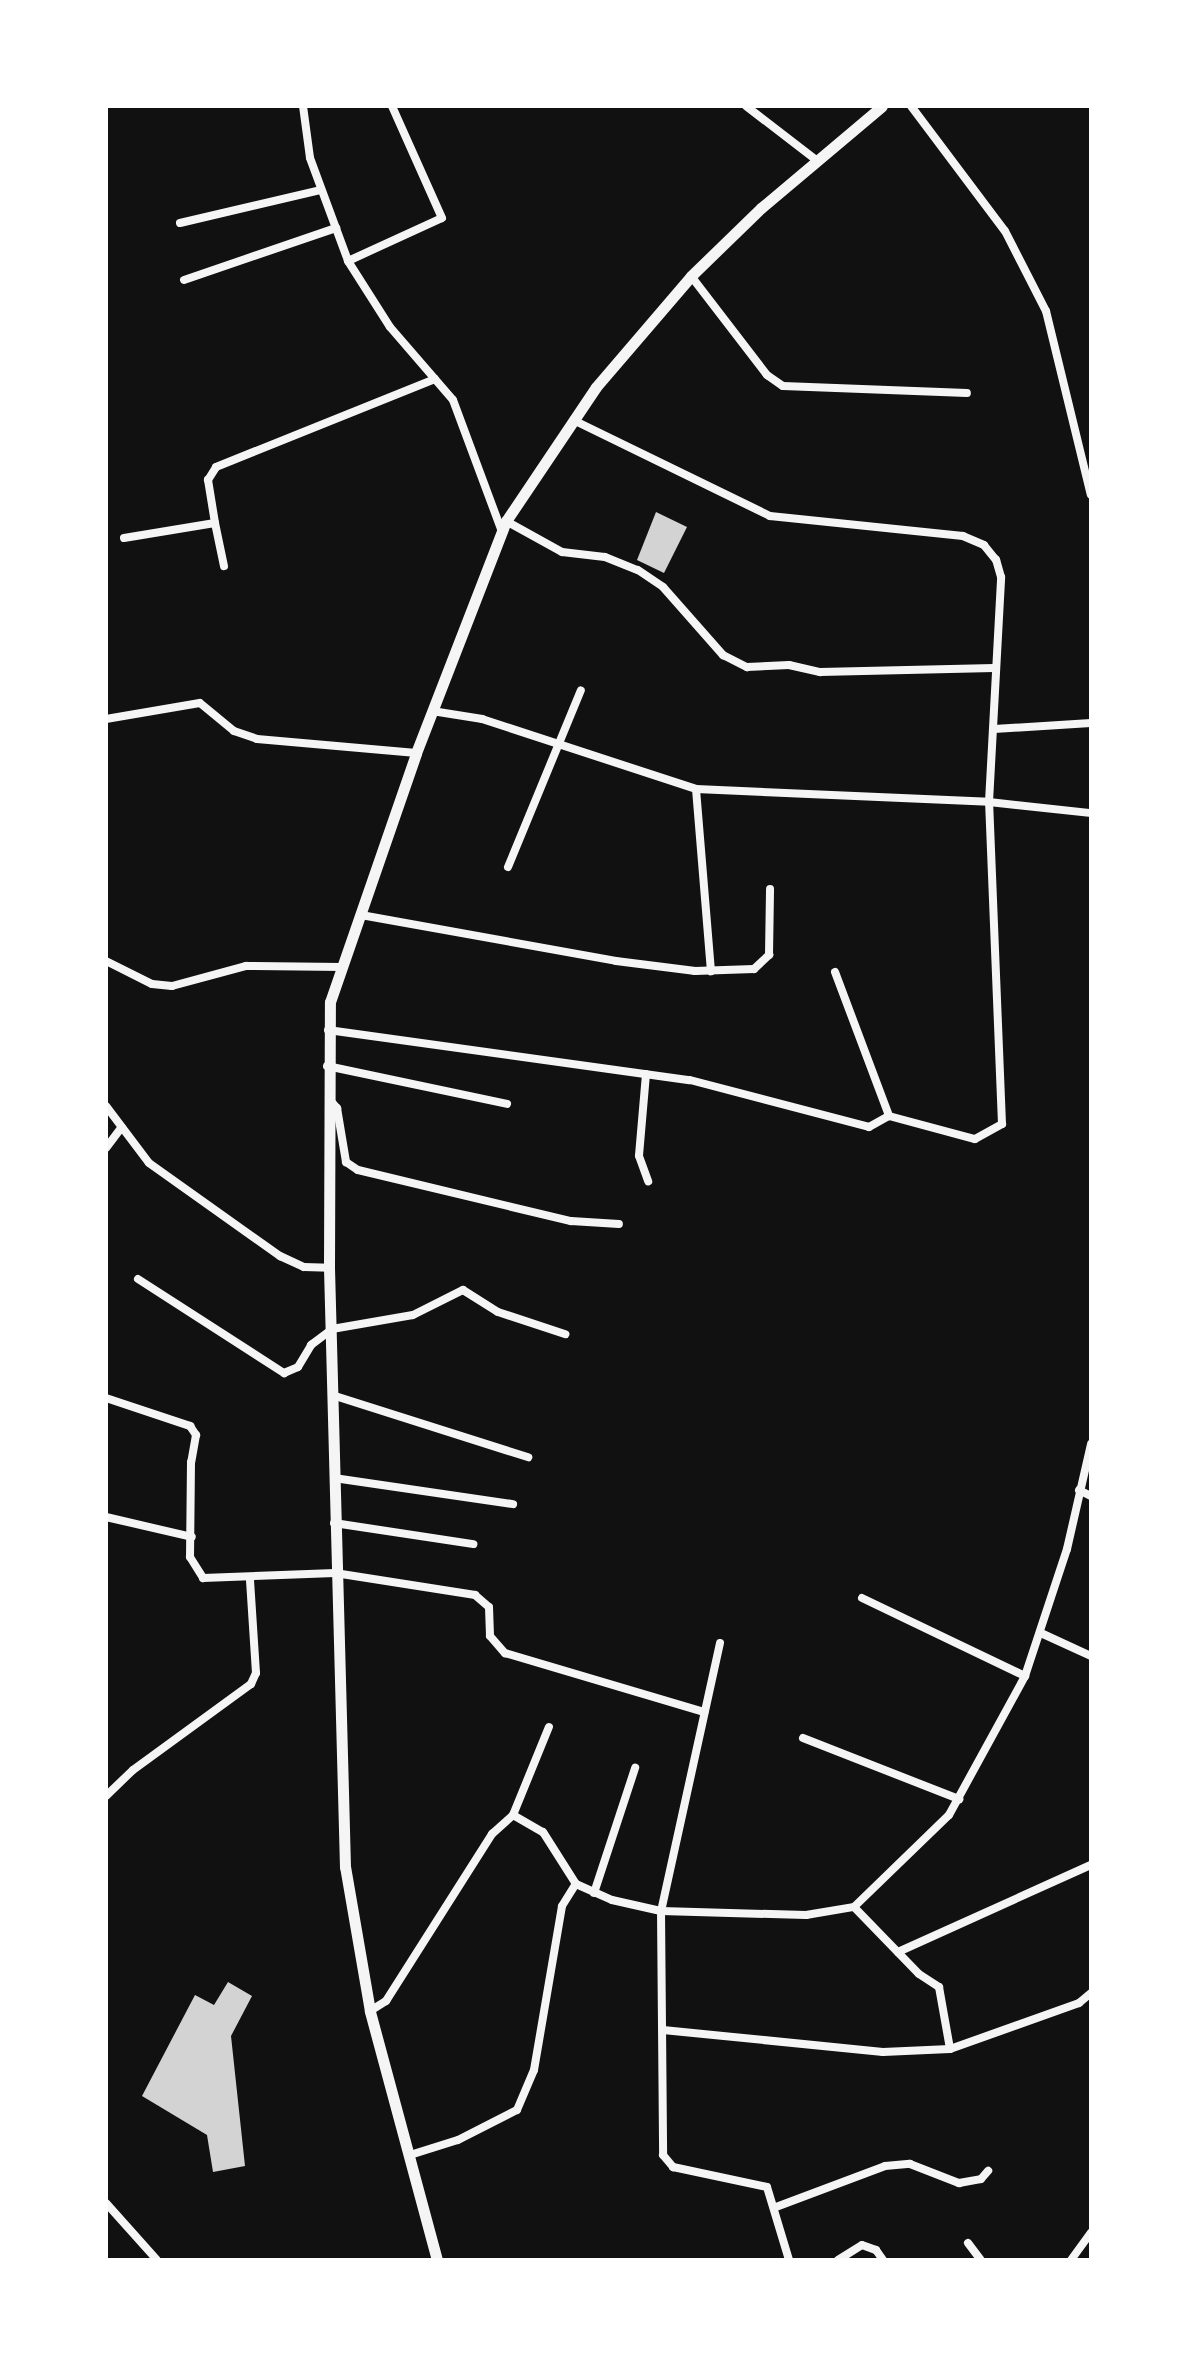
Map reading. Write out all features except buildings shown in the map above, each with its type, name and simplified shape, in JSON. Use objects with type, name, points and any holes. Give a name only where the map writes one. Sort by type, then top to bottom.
[{"type":"main road","points":[[437,2260],[370,2011],[345,1867],[335,1573],[327,1030],[342,967],[416,753],[504,527],[573,420],[691,276],[816,160],[882,106]]},
{"type":"street","points":[[303,106],[321,190],[348,261],[390,327],[453,400],[504,527],[562,552],[605,557],[638,570],[663,587],[723,655],[747,667],[789,665],[820,672],[994,668]]},
{"type":"street","points":[[348,261],[442,218],[392,106]]},
{"type":"street","points":[[746,106],[816,160]]},
{"type":"street","points":[[911,106],[1005,231],[1046,311],[1091,495]]},
{"type":"street","points":[[180,223],[321,190]]},
{"type":"street","points":[[184,280],[336,228]]},
{"type":"street","points":[[691,276],[767,375],[783,386],[967,393]]},
{"type":"street","points":[[224,566],[208,480],[216,467],[435,379]]},
{"type":"street","points":[[327,1030],[646,1074],[728,1089],[869,1127],[889,1116],[975,1139],[1002,1124],[989,802],[1001,577],[996,560],[984,545],[963,536],[770,516],[573,420]]},
{"type":"street","points":[[124,538],[215,523]]},
{"type":"street","points":[[508,867],[581,690]]},
{"type":"street","points":[[106,719],[200,703],[234,731],[257,739],[416,753]]},
{"type":"street","points":[[432,711],[482,719],[696,789],[989,802],[1091,813]]},
{"type":"street","points":[[994,729],[1091,723]]},
{"type":"street","points":[[696,789],[711,971]]},
{"type":"street","points":[[361,915],[616,961],[711,971],[754,969],[766,962],[770,889]]},
{"type":"street","points":[[106,961],[152,984],[172,986],[246,966],[342,967]]},
{"type":"street","points":[[835,972],[889,1116]]},
{"type":"street","points":[[327,1066],[507,1104]]},
{"type":"street","points":[[646,1074],[639,1156],[648,1181]]},
{"type":"street","points":[[327,1098],[337,1108],[346,1162],[358,1170],[571,1221],[619,1224]]},
{"type":"street","points":[[106,1106],[149,1163],[253,1237],[304,1267],[329,1268]]},
{"type":"street","points":[[106,1148],[122,1127]]},
{"type":"street","points":[[138,1279],[284,1373],[298,1367],[311,1345],[332,1329],[413,1315],[463,1290],[498,1312],[565,1334]]},
{"type":"street","points":[[332,1395],[528,1457]]},
{"type":"street","points":[[106,1398],[190,1426],[196,1435],[191,1462],[190,1557],[197,1575],[250,1580],[335,1573],[475,1595],[489,1607],[490,1636],[505,1653],[704,1712]]},
{"type":"street","points":[[513,1815],[543,1832],[576,1884],[594,1893],[661,1911],[806,1915],[854,1907],[937,1829],[959,1799],[1025,1676],[1043,1634],[1091,1444]]},
{"type":"street","points":[[334,1478],[513,1504]]},
{"type":"street","points":[[1079,1490],[1091,1496]]},
{"type":"street","points":[[106,1517],[192,1537]]},
{"type":"street","points":[[334,1523],[473,1544]]},
{"type":"street","points":[[106,1796],[133,1770],[251,1684],[256,1673],[250,1580]]},
{"type":"street","points":[[862,1598],[1025,1676]]},
{"type":"street","points":[[1043,1634],[1091,1656]]},
{"type":"street","points":[[720,1643],[661,1911],[666,2164],[760,2184],[776,2207],[789,2260]]},
{"type":"street","points":[[370,2011],[386,2001],[492,1834],[513,1815],[549,1727]]},
{"type":"street","points":[[803,1738],[959,1799]]},
{"type":"street","points":[[594,1893],[635,1768]]},
{"type":"street","points":[[898,1952],[1091,1865]]},
{"type":"street","points":[[410,2155],[458,2140],[517,2110],[534,2070],[562,1906],[576,1884]]},
{"type":"street","points":[[854,1907],[942,1992],[950,2049]]},
{"type":"street","points":[[663,2030],[883,2052],[950,2049],[1079,2003],[1091,1993]]},
{"type":"street","points":[[776,2207],[885,2166],[910,2164],[959,2183],[981,2179],[988,2171]]},
{"type":"street","points":[[106,2203],[157,2260]]},
{"type":"street","points":[[1071,2260],[1091,2232]]},
{"type":"street","points":[[968,2243],[981,2260]]},
{"type":"street","points":[[838,2260],[862,2245],[876,2250],[883,2260]]}]
